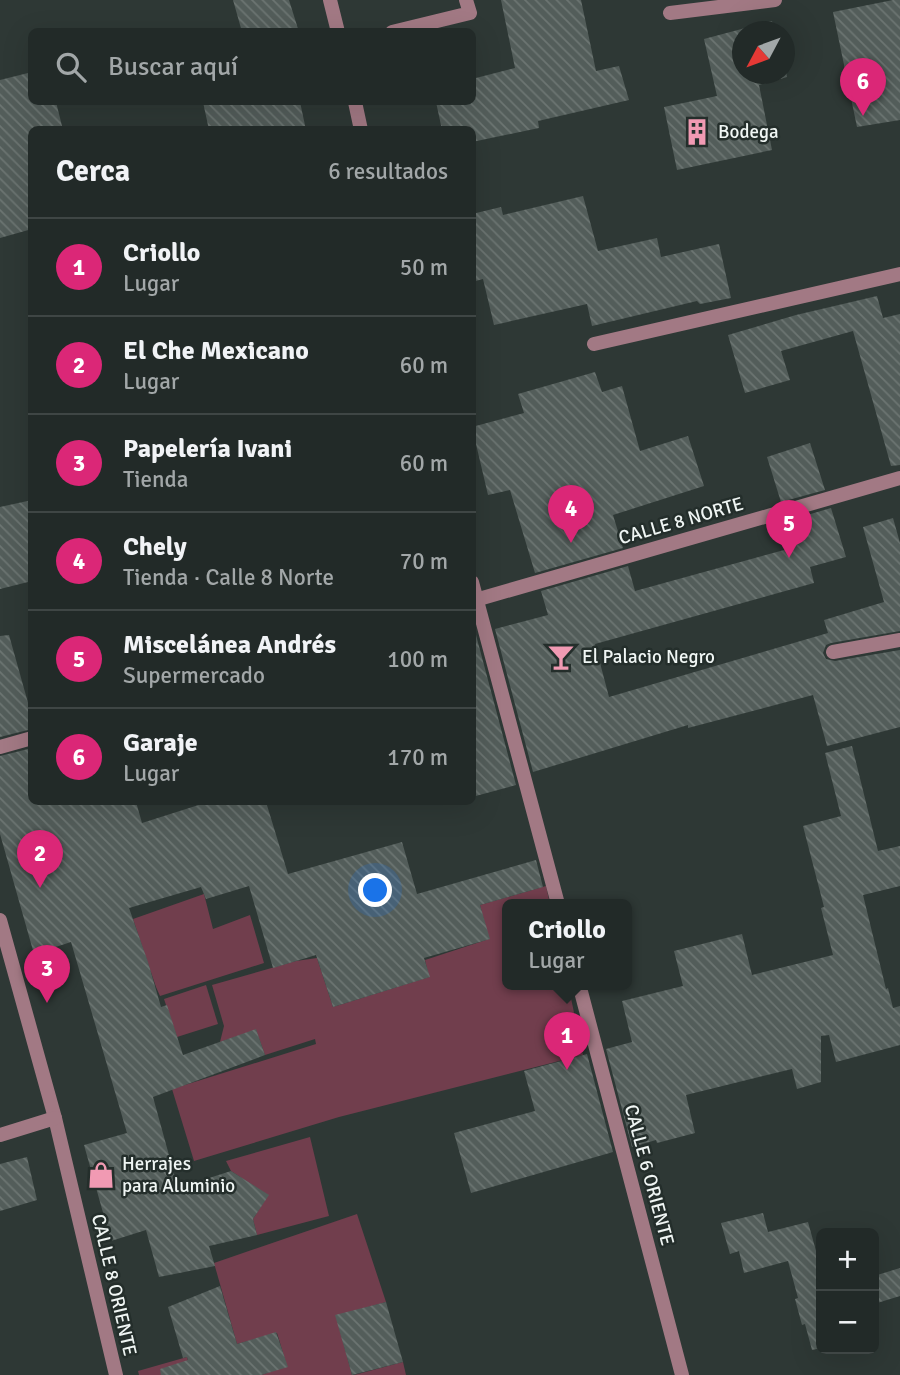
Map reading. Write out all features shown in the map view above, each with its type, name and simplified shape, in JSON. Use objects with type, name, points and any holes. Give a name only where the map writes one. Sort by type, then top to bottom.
[{"type":"street","points":[[330,0],[337,28]]},
{"type":"street","points":[[408,28],[470,13],[466,0]]},
{"type":"street","points":[[670,13],[775,0]]},
{"type":"street","points":[[356,105],[360,126]]},
{"type":"street","points":[[594,344],[900,274]]},
{"type":"street","name":"CALLE 8 NORTE","points":[[476,600],[900,478]]},
{"type":"street","points":[[476,604],[557,899]]},
{"type":"street","points":[[834,652],[900,640]]},
{"type":"street","points":[[0,747],[28,738]]},
{"type":"street","name":"CALLE 8 ORIENTE","points":[[0,920],[55,1118],[116,1375]]},
{"type":"street","name":"CALLE 6 ORIENTE","points":[[581,990],[682,1375]]},
{"type":"street","points":[[0,1135],[55,1118]]},
{"type":"shaded area","points":[[546,886],[549,899],[502,899],[502,990],[569,990],[583,1055],[339,1117],[194,1161],[172,1089],[316,1044],[315,1039],[265,1055],[256,1030],[220,1042],[224,1026],[212,985],[296,961],[317,958],[333,1007],[429,977],[425,960],[489,939],[480,905]]},
{"type":"shaded area","points":[[204,894],[213,929],[250,915],[264,963],[160,996],[133,919]]},
{"type":"shaded area","points":[[206,985],[218,1024],[177,1037],[164,999]]},
{"type":"shaded area","points":[[310,1137],[329,1216],[257,1235],[253,1219],[268,1195],[231,1171],[226,1161]]},
{"type":"shaded area","points":[[357,1214],[386,1302],[336,1316],[352,1375],[261,1375],[287,1366],[277,1333],[237,1344],[214,1263]]},
{"type":"shaded area","points":[[187,1357],[192,1375],[139,1375],[138,1371]]},
{"type":"shaded area","points":[[403,1362],[406,1375],[354,1375]]},
{"type":"building","points":[[233,0],[289,0],[298,28],[241,28]]},
{"type":"building","points":[[501,0],[581,0],[596,71],[619,66],[629,100],[538,121],[539,128],[476,141],[476,126],[441,126],[437,105],[476,105],[476,78],[515,68]]},
{"type":"building","points":[[900,0],[900,120],[857,127],[833,12]]},
{"type":"building","points":[[732,32],[732,84],[762,84],[759,85],[772,150],[677,170],[664,107],[717,96],[704,39]]},
{"type":"building","points":[[28,73],[28,105],[57,105],[62,126],[28,126],[28,230],[0,238],[0,80]]},
{"type":"building","points":[[204,105],[301,105],[305,126],[208,126]]},
{"type":"building","points":[[583,196],[598,251],[657,238],[661,257],[719,244],[731,298],[700,304],[697,301],[592,326],[587,304],[494,325],[483,279],[476,281],[476,213],[501,207],[503,215]]},
{"type":"building","points":[[877,296],[883,318],[900,314],[900,465],[891,466],[853,331],[781,351],[790,380],[745,393],[728,335],[796,315]]},
{"type":"building","points":[[595,372],[602,392],[622,386],[640,451],[688,436],[704,486],[613,515],[623,548],[535,573],[510,490],[488,495],[476,444],[476,426],[524,413],[518,394]]},
{"type":"building","points":[[810,443],[825,490],[781,502],[767,457]]},
{"type":"building","points":[[28,501],[28,582],[0,589],[0,507]]},
{"type":"building","points":[[831,508],[846,557],[810,567],[814,583],[595,644],[609,697],[828,633],[824,620],[884,602],[863,527],[893,518],[900,543],[900,631],[831,643],[826,645],[823,653],[826,659],[835,661],[900,650],[900,727],[827,746],[813,695],[688,728],[688,725],[533,772],[495,629],[548,615],[541,591],[628,566],[635,591],[795,547],[787,521]]},
{"type":"building","points":[[9,635],[28,703],[28,730],[0,737],[0,636]]},
{"type":"building","points":[[476,635],[516,785],[476,796]]},
{"type":"building","points":[[852,746],[878,851],[900,846],[900,886],[863,895],[886,989],[888,988],[893,1008],[900,1006],[900,1045],[836,1062],[829,1035],[821,1036],[821,1082],[797,1089],[792,1069],[686,1095],[695,1133],[632,1147],[606,1049],[632,1042],[622,1001],[683,986],[674,951],[742,934],[752,975],[833,955],[821,908],[824,907],[803,826],[841,816],[825,753]]},
{"type":"building","points":[[28,749],[28,805],[137,805],[142,823],[199,805],[267,805],[288,874],[402,842],[417,894],[536,860],[543,887],[480,905],[490,939],[424,958],[430,977],[333,1007],[316,955],[273,968],[249,886],[206,899],[201,887],[129,908],[161,1007],[167,1005],[183,1055],[256,1029],[265,1055],[153,1097],[178,1188],[231,1171],[269,1195],[253,1219],[257,1235],[209,1246],[215,1266],[159,1277],[146,1230],[111,1241],[84,1145],[127,1133],[71,942],[34,954],[0,834],[0,756]]},
{"type":"building","points":[[587,1054],[613,1152],[471,1193],[454,1133],[535,1111],[524,1071]]},
{"type":"building","points":[[27,1157],[37,1200],[0,1211],[0,1164]]},
{"type":"building","points":[[763,1213],[768,1232],[808,1222],[816,1251],[816,1349],[812,1350],[805,1324],[802,1325],[788,1261],[744,1273],[739,1251],[730,1254],[721,1223]]},
{"type":"building","points":[[900,1268],[900,1296],[879,1302],[879,1274]]},
{"type":"building","points":[[220,1286],[237,1344],[276,1332],[288,1367],[261,1375],[161,1375],[160,1369],[188,1360],[187,1357],[183,1358],[168,1307]]},
{"type":"building","points":[[386,1302],[403,1362],[352,1375],[335,1315]]},
{"type":"place","name":"Garaje","points":[[863,116]]},
{"type":"place","name":"Bodega","points":[[697,132]]},
{"type":"place","name":"Chely","points":[[571,543]]},
{"type":"place","name":"Miscelánea Andrés","points":[[789,558]]},
{"type":"place","name":"El Palacio Negro","points":[[561,657]]},
{"type":"place","name":"El Che Mexicano","points":[[40,888]]},
{"type":"place","name":"Papelería Ivani","points":[[47,1003]]},
{"type":"place","name":"Criollo","points":[[567,1070]]},
{"type":"place","name":"Herrajes para Aluminio","points":[[101,1175]]}]
